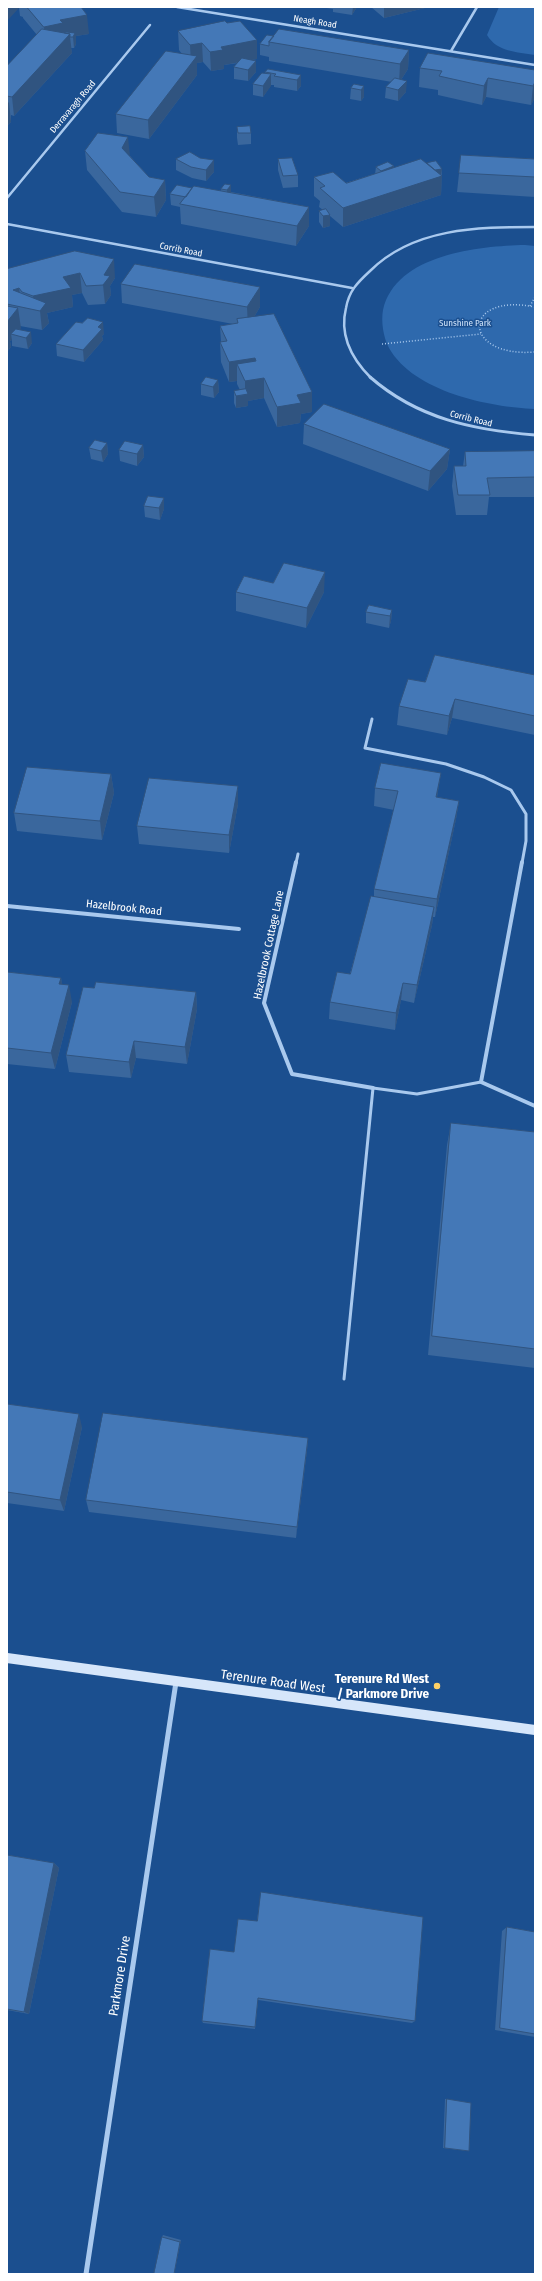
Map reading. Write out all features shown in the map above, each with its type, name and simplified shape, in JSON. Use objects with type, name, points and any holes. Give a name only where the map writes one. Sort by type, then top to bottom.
[{"type":"main road","name":"Terenure Road West","points":[[7,1658],[535,1730]]},
{"type":"street","name":"Neagh Road","points":[[177,7],[535,65]]},
{"type":"street","points":[[451,51],[476,7]]},
{"type":"street","name":"Derravaragh Road","points":[[7,198],[150,26]]},
{"type":"street","name":"Corrib Road","points":[[7,224],[352,288]]},
{"type":"street","name":"Corrib Road","points":[[535,227],[482,227],[427,238],[382,259],[352,288],[343,312],[344,338],[356,363],[380,387],[412,407],[452,423],[498,433],[535,435]]},
{"type":"street","points":[[372,719],[365,748],[446,764],[484,777],[511,790],[526,814],[526,840],[481,1082],[535,1106]]},
{"type":"street","name":"Hazelbrook Cottage Lane","points":[[298,854],[264,1002],[292,1074],[372,1088]]},
{"type":"street","name":"Hazelbrook Road","points":[[7,906],[238,928]]},
{"type":"street","name":"Parkmore Drive","points":[[86,2274],[176,1682]]},
{"type":"lane","points":[[344,1379],[372,1088],[417,1094],[481,1082]]},
{"type":"path","points":[[530,306],[535,297]]},
{"type":"path","points":[[535,307],[516,305],[492,310],[483,316],[479,323],[481,334],[492,345],[504,350],[535,352]]},
{"type":"path","points":[[375,344],[481,334]]},
{"type":"green space","points":[[499,7],[535,7],[535,55],[508,50],[491,41],[487,35]]},
{"type":"green space","name":"Sunshine Park","points":[[525,245],[535,246],[535,409],[496,405],[454,394],[434,386],[416,376],[401,363],[389,348],[385,339],[382,314],[391,291],[404,276],[422,265],[463,251]]},
{"type":"building","points":[[27,7],[81,7],[87,15],[60,20],[63,23],[44,27]]},
{"type":"building","points":[[225,21],[227,23],[240,21],[257,40],[221,47],[223,50],[210,52],[202,43],[190,45],[178,31]]},
{"type":"building","points":[[42,29],[70,34],[12,97],[7,96],[7,66]]},
{"type":"building","points":[[279,29],[409,50],[400,64],[269,42]]},
{"type":"building","points":[[65,33],[75,33],[73,37],[70,37],[70,34]]},
{"type":"building","points":[[267,35],[274,36],[269,42],[269,46],[260,44]]},
{"type":"building","points":[[166,51],[197,56],[148,120],[116,114]]},
{"type":"building","points":[[428,53],[535,70],[535,82],[533,86],[488,78],[484,86],[439,76],[442,71],[420,68]]},
{"type":"building","points":[[242,58],[256,61],[248,70],[234,67]]},
{"type":"building","points":[[268,69],[301,75],[297,80],[274,76],[276,74],[265,72]]},
{"type":"building","points":[[262,73],[271,74],[263,86],[253,84]]},
{"type":"building","points":[[395,78],[407,81],[398,90],[386,87]]},
{"type":"building","points":[[354,84],[364,86],[361,90],[351,88]]},
{"type":"building","points":[[250,126],[251,133],[238,133],[237,127]]},
{"type":"building","points":[[98,133],[128,137],[122,148],[149,177],[165,180],[154,197],[120,192],[85,151]]},
{"type":"building","points":[[190,152],[200,158],[214,160],[206,170],[191,167],[176,159]]},
{"type":"building","points":[[461,155],[535,159],[535,177],[459,173]]},
{"type":"building","points":[[292,158],[298,175],[283,176],[278,159]]},
{"type":"building","points":[[421,159],[442,176],[343,208],[320,188],[325,186],[314,177],[333,172],[346,183]]},
{"type":"building","points":[[436,161],[442,169],[435,170],[427,163]]},
{"type":"building","points":[[388,162],[394,166],[381,171],[376,167]]},
{"type":"building","points":[[225,184],[231,185],[227,190],[221,189]]},
{"type":"building","points":[[177,185],[192,188],[186,197],[170,194]]},
{"type":"building","points":[[194,186],[309,207],[297,226],[180,204]]},
{"type":"building","points":[[326,209],[330,215],[323,216],[319,211]]},
{"type":"building","points":[[75,251],[114,259],[104,275],[110,276],[103,285],[86,286],[80,273],[63,277],[71,288],[33,296],[22,292],[19,288],[13,290],[46,303],[40,311],[7,304],[7,269]]},
{"type":"building","points":[[135,264],[260,287],[247,307],[121,284]]},
{"type":"building","points":[[7,306],[18,308],[7,322]]},
{"type":"building","points":[[274,314],[312,392],[297,395],[301,403],[277,407],[264,378],[245,381],[237,364],[256,361],[255,358],[229,362],[220,342],[227,341],[220,326],[238,323],[237,319]]},
{"type":"building","points":[[88,318],[103,322],[98,327],[102,329],[83,350],[56,344],[76,322],[82,323]]},
{"type":"building","points":[[16,329],[31,332],[26,338],[11,334]]},
{"type":"building","points":[[206,377],[218,380],[213,387],[201,384]]},
{"type":"building","points":[[246,389],[248,394],[236,396],[234,391]]},
{"type":"building","points":[[324,404],[450,449],[430,471],[304,424]]},
{"type":"building","points":[[95,440],[107,443],[101,451],[89,448]]},
{"type":"building","points":[[125,441],[143,445],[137,454],[119,450]]},
{"type":"building","points":[[535,451],[535,477],[487,478],[490,495],[458,495],[454,466],[466,466],[465,452]]},
{"type":"building","points":[[148,496],[164,498],[159,508],[144,506]]},
{"type":"building","points":[[284,563],[325,572],[307,608],[236,592],[244,576],[273,583]]},
{"type":"building","points":[[369,605],[392,610],[390,616],[366,612]]},
{"type":"building","points":[[435,655],[535,675],[535,716],[455,699],[449,716],[399,706],[408,679],[425,682]]},
{"type":"building","points":[[381,763],[441,773],[436,797],[459,801],[437,899],[374,889],[398,791],[375,788]]},
{"type":"building","points":[[27,767],[111,774],[100,821],[14,813]]},
{"type":"building","points":[[149,778],[238,786],[229,835],[137,826]]},
{"type":"building","points":[[371,896],[434,907],[417,985],[403,983],[396,1013],[330,1002],[337,972],[350,974]]},
{"type":"building","points":[[7,972],[61,978],[59,984],[69,985],[51,1053],[7,1048]]},
{"type":"building","points":[[96,982],[196,992],[185,1047],[134,1041],[129,1062],[66,1055],[83,987],[94,988]]},
{"type":"building","points":[[451,1123],[535,1132],[535,1349],[432,1336]]},
{"type":"building","points":[[7,1404],[79,1414],[60,1500],[7,1492]]},
{"type":"building","points":[[103,1413],[308,1438],[297,1527],[86,1500]]},
{"type":"building","points":[[7,1855],[54,1863],[24,2012],[7,2009]]},
{"type":"building","points":[[261,1892],[423,1917],[415,2021],[258,1998],[255,2027],[202,2021],[210,1949],[234,1952],[238,1919],[257,1921]]},
{"type":"building","points":[[507,1927],[535,1932],[535,2034],[500,2028]]},
{"type":"building","points":[[447,2099],[471,2103],[469,2151],[445,2148]]},
{"type":"building","points":[[162,2237],[180,2242],[174,2274],[154,2274]]},
{"type":"place","name":"Terenure Rd West / Parkmore Drive","points":[[437,1686]]}]
